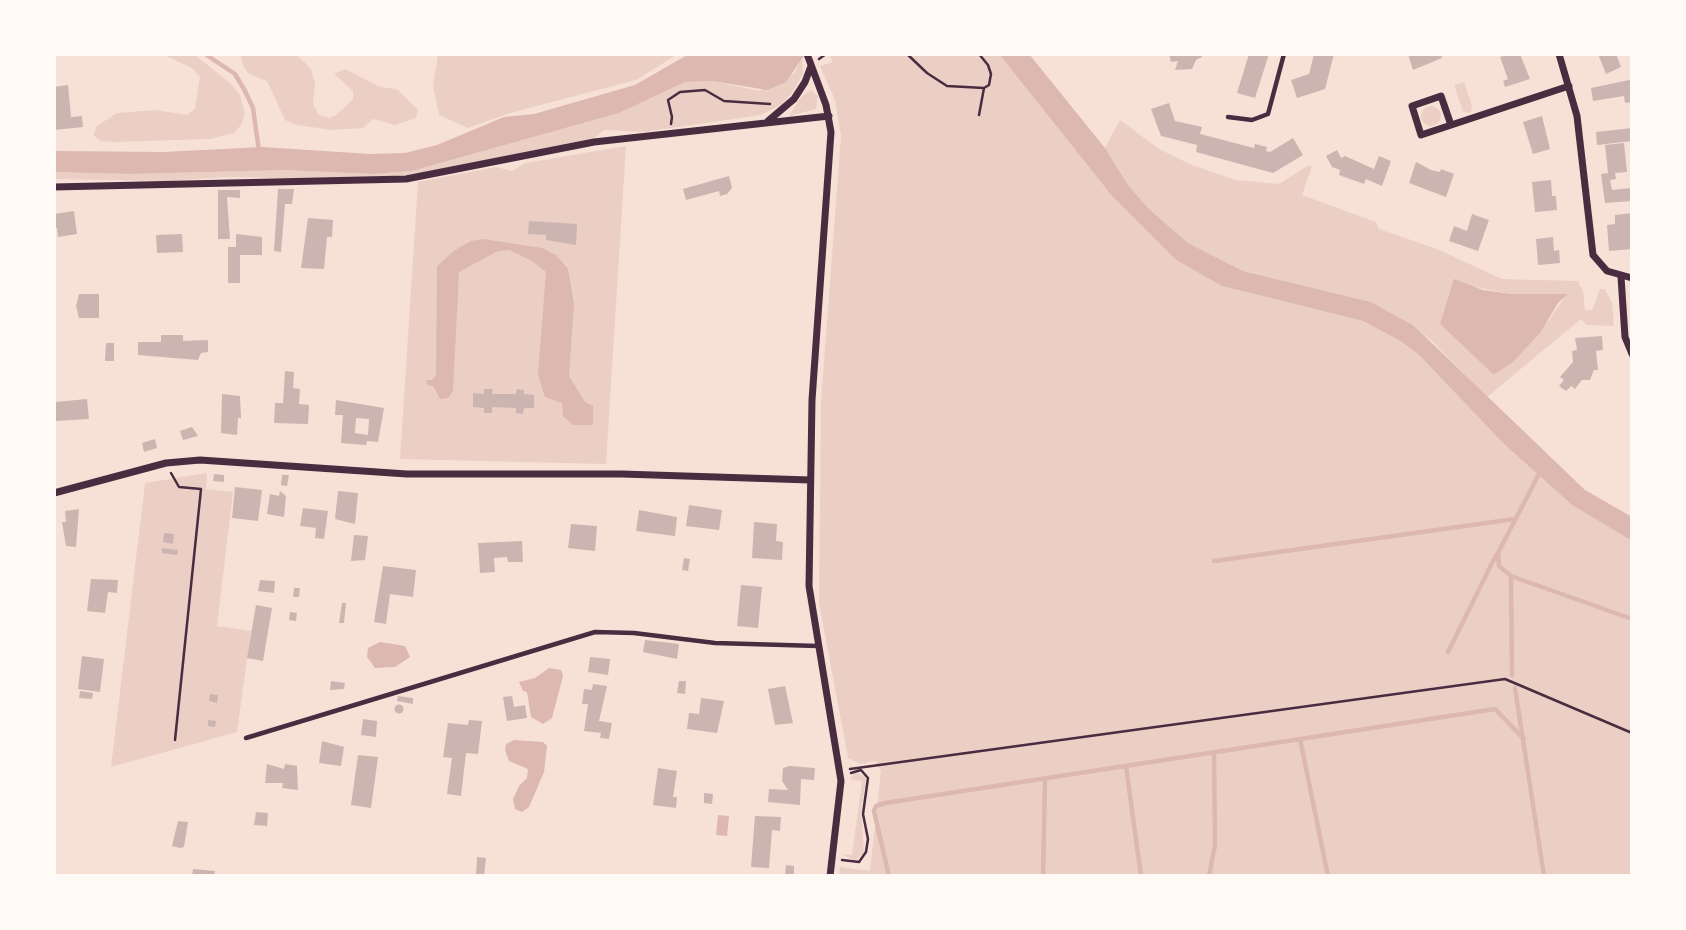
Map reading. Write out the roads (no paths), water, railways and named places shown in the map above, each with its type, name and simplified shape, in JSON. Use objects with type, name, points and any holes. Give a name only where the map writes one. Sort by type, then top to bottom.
[{"type":"street","points":[[1559,54],[1577,116],[1593,255],[1602,267],[1620,277],[1632,278]]},
{"type":"street","points":[[807,55],[829,116],[828,191],[812,400],[809,586],[840,774],[830,876]]},
{"type":"street","points":[[762,123],[780,114],[794,99],[805,82],[811,65]]},
{"type":"street","points":[[1451,125],[1441,96],[1412,106],[1421,135],[1569,86]]},
{"type":"street","points":[[54,187],[406,179],[554,149],[829,116]]},
{"type":"street","points":[[1620,277],[1625,337],[1632,355]]},
{"type":"street","points":[[54,493],[166,463],[211,460],[408,474],[622,474],[810,480]]},
{"type":"lane","points":[[1228,117],[1252,120],[1268,114],[1284,54]]},
{"type":"lane","points":[[246,738],[595,632],[634,633],[715,643],[818,646]]},
{"type":"waterway","points":[[205,54],[235,74],[245,91],[253,108],[259,151]]},
{"type":"waterway","points":[[1512,675],[1511,576],[1499,566],[1498,553],[1540,472]]},
{"type":"waterway","points":[[1214,561],[1515,519]]},
{"type":"waterway","points":[[1448,652],[1496,555]]},
{"type":"waterway","points":[[1511,576],[1632,619]]},
{"type":"waterway","points":[[1515,688],[1544,876]]},
{"type":"waterway","points":[[889,876],[874,811],[876,806],[885,803],[1495,709],[1524,739]]},
{"type":"waterway","points":[[1300,739],[1328,876]]},
{"type":"waterway","points":[[1209,876],[1215,845],[1214,752]]},
{"type":"waterway","points":[[1126,766],[1141,876]]},
{"type":"waterway","points":[[1043,876],[1045,779]]}]
